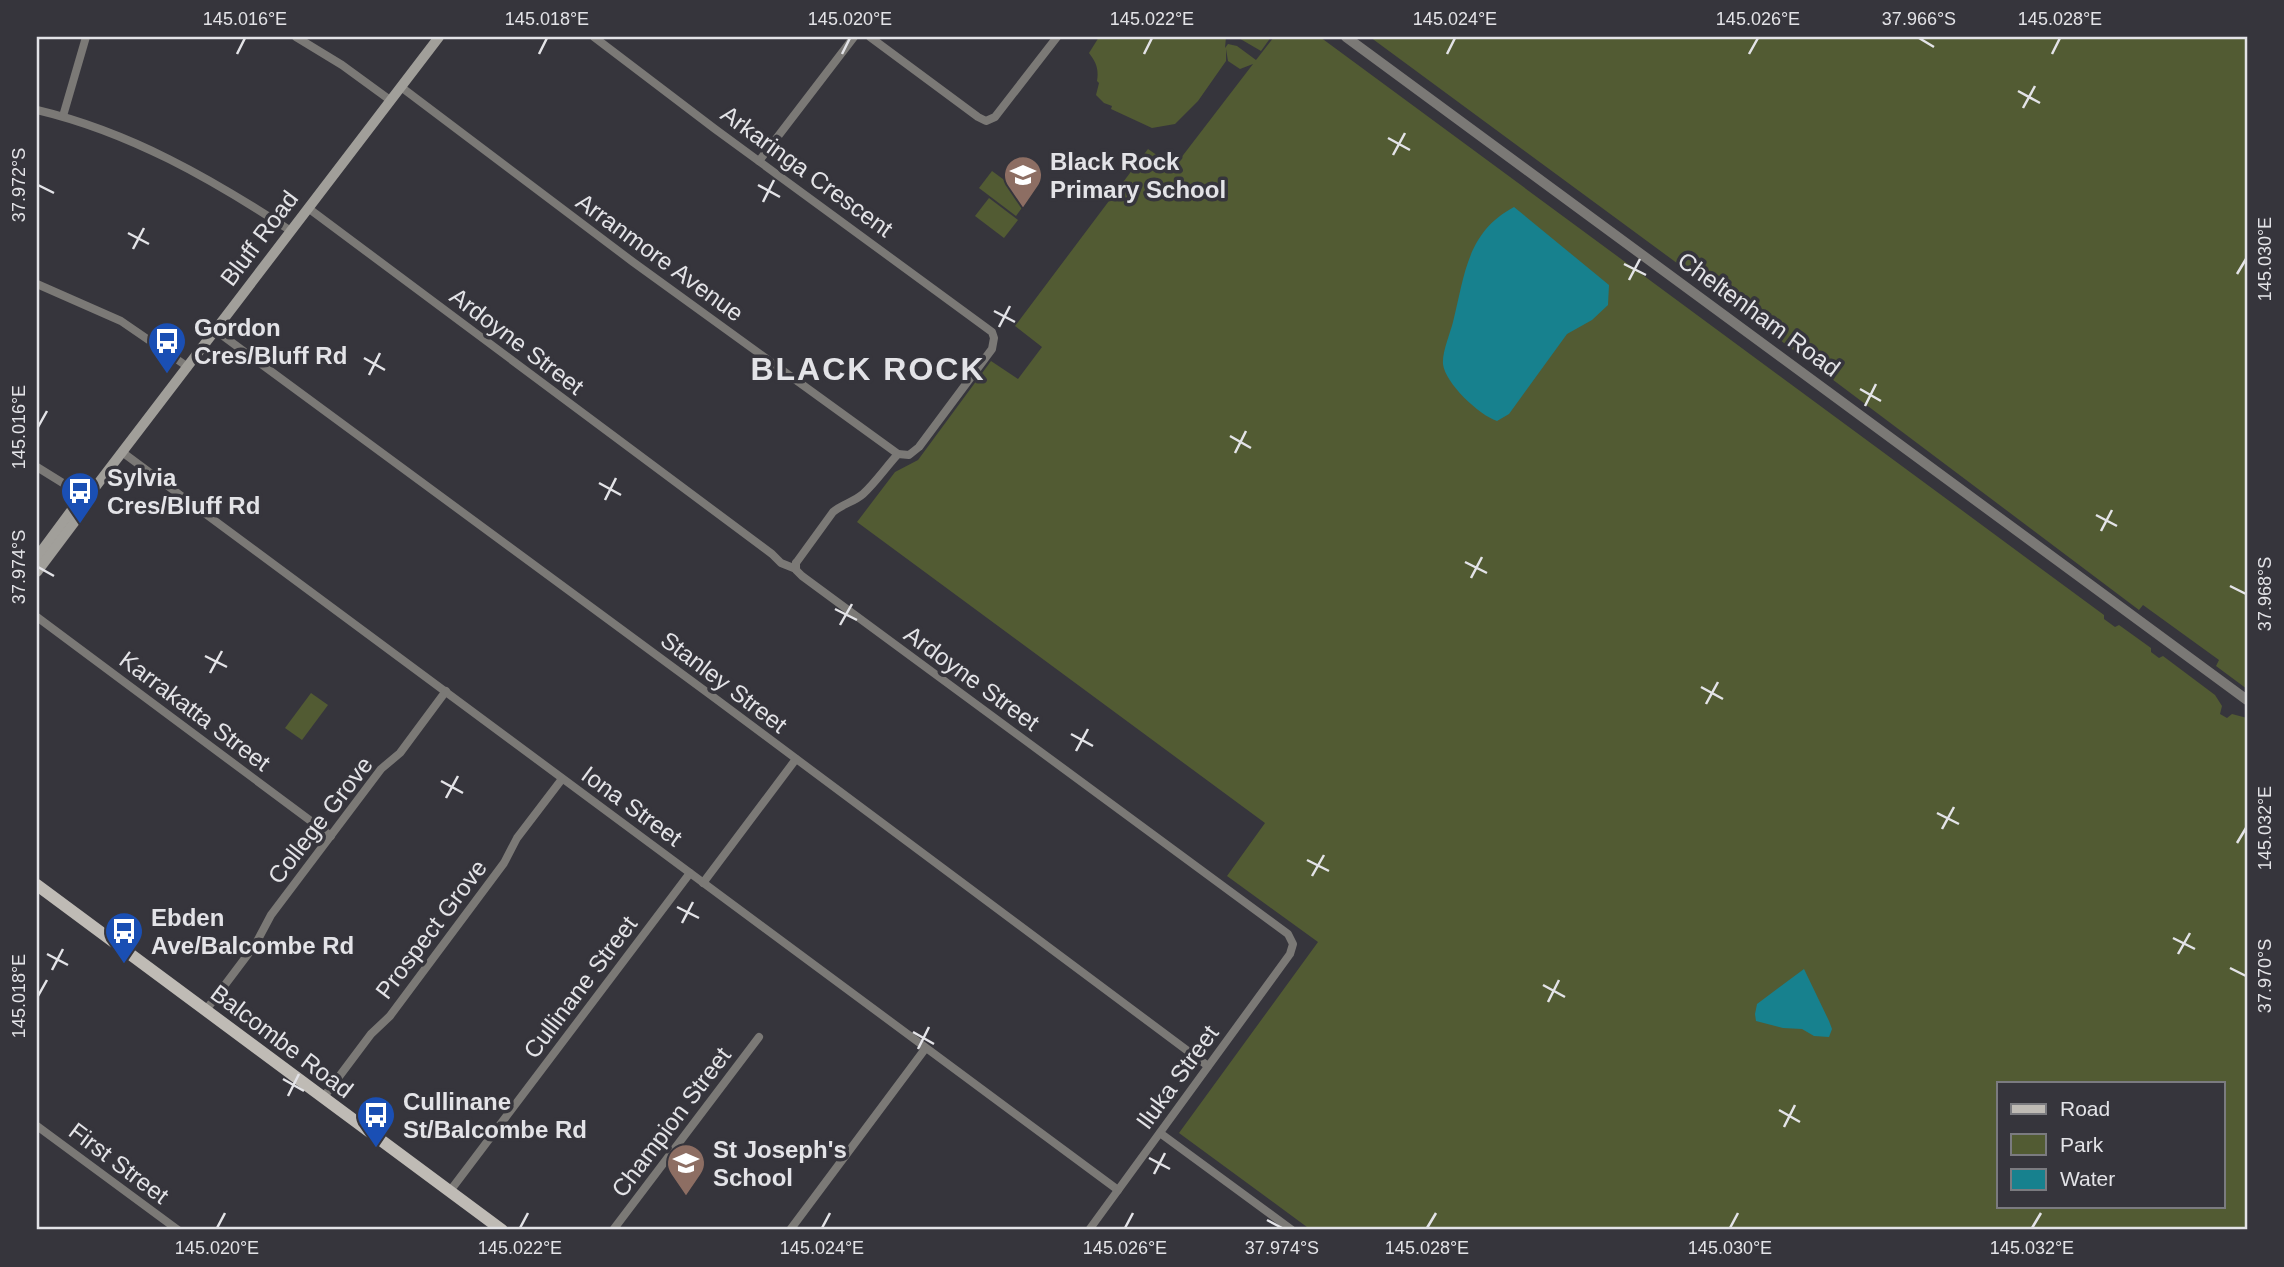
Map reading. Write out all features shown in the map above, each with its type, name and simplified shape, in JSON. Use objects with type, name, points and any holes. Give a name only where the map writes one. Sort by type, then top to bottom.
[{"type":"main road","name":"Bluff Road","points":[[37,572],[82,512],[87,498],[439,37]]},
{"type":"main road","name":"Bluff Road","points":[[37,557],[74,507],[87,498]]},
{"type":"main road","name":"Balcombe Road","points":[[38,888],[450,1191],[493,1228]]},
{"type":"street","points":[[62,116],[86,37]]},
{"type":"street","points":[[296,37],[342,65],[390,100]]},
{"type":"street","name":"Arkaringa Crescent","points":[[594,37],[758,161],[989,327],[995,338],[992,349],[919,447],[909,455],[895,452]]},
{"type":"street","points":[[758,161],[854,37]]},
{"type":"street","points":[[870,37],[986,121],[995,117],[1057,37]]},
{"type":"street","name":"Cheltenham Road","points":[[1346,37],[2247,700]]},
{"type":"street","name":"Arranmore Avenue","points":[[401,87],[633,262],[895,452]]},
{"type":"street","points":[[37,110],[116,135],[169,158],[291,232]]},
{"type":"street","name":"Ardoyne Street","points":[[308,208],[772,554],[780,563],[796,566],[813,584],[1289,934],[1293,944]]},
{"type":"street","points":[[37,284],[121,321],[187,367]]},
{"type":"street","name":"Stanley Street","points":[[215,330],[1208,1066]]},
{"type":"street","name":"Iona Street","points":[[122,452],[1118,1190]]},
{"type":"street","points":[[796,566],[833,512],[865,492],[895,452]]},
{"type":"street","points":[[37,467],[87,498]]},
{"type":"street","name":"Karrakatta Street","points":[[37,617],[331,836]]},
{"type":"street","name":"College Grove","points":[[206,1010],[255,945],[271,915],[381,769],[400,753],[446,691]]},
{"type":"street","points":[[703,883],[796,760]]},
{"type":"street","name":"Prospect Grove","points":[[323,1098],[371,1034],[390,1016],[504,863],[517,838],[562,779]]},
{"type":"street","name":"Cullinane Street","points":[[450,1191],[690,873]]},
{"type":"street","name":"Iluka Street","points":[[1089,1230],[1290,954],[1293,944]]},
{"type":"street","name":"Champion Street","points":[[613,1230],[759,1037]]},
{"type":"street","points":[[790,1230],[925,1049]]},
{"type":"street","name":"First Street","points":[[37,1126],[178,1230]]},
{"type":"street","points":[[1160,1133],[1292,1230]]},
{"type":"green space","points":[[1099,37],[1226,37],[1225,48],[1228,44],[1237,46],[1256,60],[1274,37],[1320,37],[2104,615],[2104,619],[2115,627],[2119,625],[2151,648],[2151,652],[2159,658],[2163,656],[2215,695],[2222,706],[2220,714],[2227,718],[2232,714],[2247,718],[2247,1230],[1311,1230],[1179,1133],[1318,942],[1227,876],[1265,823],[857,522],[895,472],[918,460],[991,361],[1018,379],[1042,347],[1015,326],[1148,149],[1174,167],[1253,64],[1240,69],[1228,61],[1226,49],[1226,61],[1198,101],[1175,124],[1152,128],[1111,109],[1112,106],[1096,95],[1099,83],[1095,63],[1089,53]]},
{"type":"green space","points":[[1237,37],[1271,37],[1261,51]]},
{"type":"green space","points":[[1370,37],[2247,37],[2247,689],[2216,666],[2219,660],[2143,605],[2139,610],[1723,297]]},
{"type":"green space","points":[[992,171],[1029,198],[1016,216],[979,188]]},
{"type":"green space","points":[[989,198],[1018,220],[1004,238],[975,216]]},
{"type":"green space","points":[[311,693],[328,705],[302,740],[285,728]]},
{"type":"water","points":[[1514,207],[1609,285],[1608,305],[1592,320],[1567,334],[1509,414],[1497,421],[1481,412],[1456,389],[1445,372],[1443,359],[1470,256],[1486,229]]},
{"type":"water","points":[[1804,969],[1832,1029],[1829,1037],[1814,1036],[1802,1029],[1783,1028],[1756,1021],[1757,1004]]},
{"type":"place","name":"Black Rock Primary School","points":[[1023,209]]},
{"type":"place","name":"Gordon Cres/Bluff Rd","points":[[167,375]]},
{"type":"place","name":"Sylvia Cres/Bluff Rd","points":[[80,525]]},
{"type":"place","name":"Ebden Ave/Balcombe Rd","points":[[124,965]]},
{"type":"place","name":"Cullinane St/Balcombe Rd","points":[[376,1149]]},
{"type":"place","name":"St Joseph's School","points":[[686,1197]]},
{"type":"district","name":"BLACK ROCK","points":[[868,369]]}]
